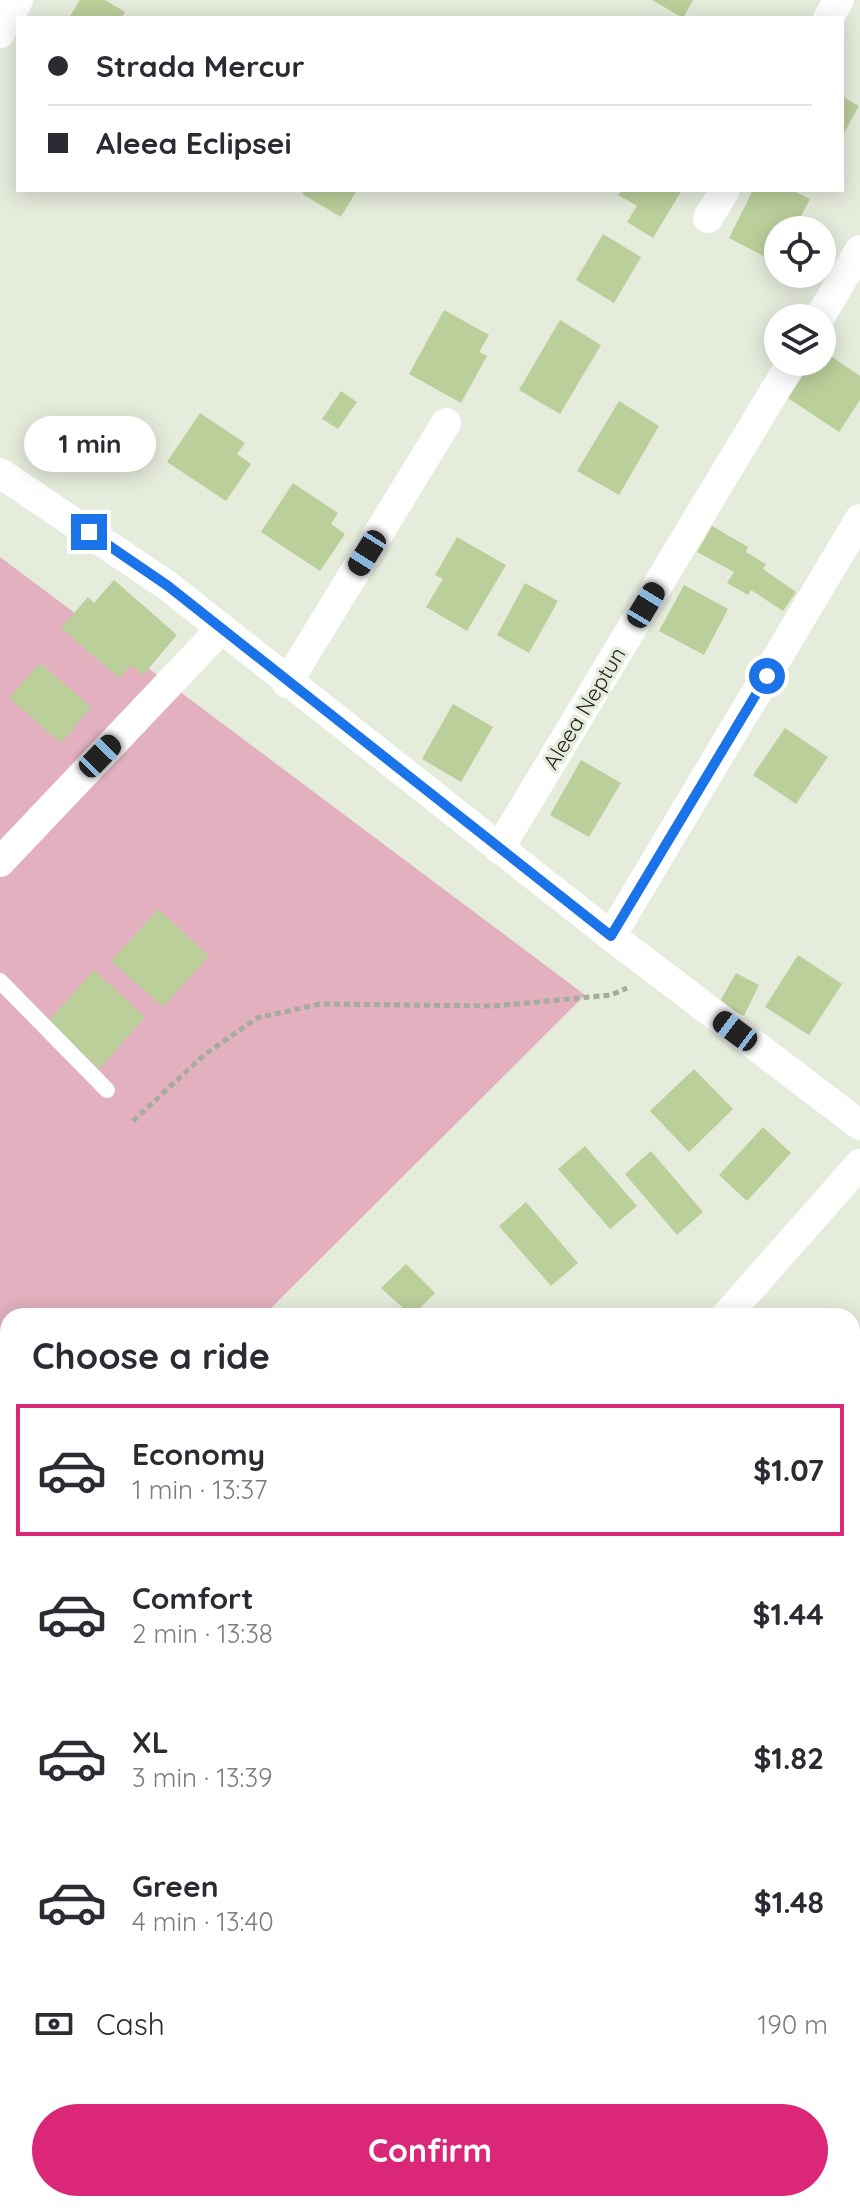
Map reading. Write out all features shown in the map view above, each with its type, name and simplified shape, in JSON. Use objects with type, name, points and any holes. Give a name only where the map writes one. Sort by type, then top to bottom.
[{"type":"street","points":[[0,33],[18,0]]},
{"type":"street","points":[[708,218],[724,192]]},
{"type":"street","points":[[827,304],[860,250]]},
{"type":"street","name":"Aleea Neptun","points":[[499,849],[784,376]]},
{"type":"street","points":[[287,683],[446,423]]},
{"type":"street","points":[[0,473],[168,586],[499,849],[860,1125]]},
{"type":"street","points":[[611,936],[860,519]]},
{"type":"street","points":[[0,862],[221,629]]},
{"type":"street","points":[[733,1308],[860,1164]]},
{"type":"lane","points":[[0,981],[107,1090]]},
{"type":"path","points":[[133,1121],[204,1055],[257,1018],[320,1004],[494,1006],[611,995],[660,974]]},
{"type":"shaded area","points":[[0,557],[585,995],[271,1308],[0,1308]]},
{"type":"building","points":[[80,0],[105,0],[125,12],[122,16],[70,16]]},
{"type":"building","points":[[652,0],[693,0],[684,16]]},
{"type":"building","points":[[844,97],[859,106],[844,133]]},
{"type":"building","points":[[304,192],[356,192],[341,217],[302,194]]},
{"type":"building","points":[[620,192],[681,192],[653,238],[627,222],[637,206],[618,195]]},
{"type":"building","points":[[752,192],[796,192],[810,199],[801,216],[764,216],[764,256],[729,238]]},
{"type":"building","points":[[603,234],[641,257],[614,303],[576,280]]},
{"type":"building","points":[[444,310],[489,335],[479,352],[487,356],[461,403],[409,374]]},
{"type":"building","points":[[560,320],[601,345],[560,414],[519,390]]},
{"type":"building","points":[[836,360],[860,376],[860,400],[839,432],[788,398],[803,376],[836,376]]},
{"type":"building","points":[[341,391],[357,402],[338,429],[322,419]]},
{"type":"building","points":[[619,401],[659,426],[619,495],[577,471]]},
{"type":"building","points":[[200,413],[245,443],[237,454],[251,464],[226,501],[167,462]]},
{"type":"building","points":[[293,483],[338,513],[331,524],[345,534],[320,571],[261,532]]},
{"type":"building","points":[[712,526],[748,547],[746,552],[766,564],[763,569],[796,592],[783,611],[751,590],[748,595],[727,583],[734,572],[697,552]]},
{"type":"building","points":[[457,537],[506,565],[467,631],[426,607],[443,579],[435,575]]},
{"type":"building","points":[[114,580],[177,635],[143,675],[131,665],[119,678],[61,628],[88,597],[94,603]]},
{"type":"building","points":[[525,583],[558,601],[529,653],[497,635]]},
{"type":"building","points":[[684,585],[728,609],[704,655],[659,631]]},
{"type":"building","points":[[40,663],[91,707],[61,743],[9,698]]},
{"type":"building","points":[[453,704],[493,727],[461,782],[422,759]]},
{"type":"building","points":[[785,728],[828,757],[796,804],[753,775]]},
{"type":"building","points":[[581,760],[621,783],[589,837],[550,815]]},
{"type":"building","points":[[158,909],[209,956],[163,1007],[111,961]]},
{"type":"building","points":[[798,955],[842,984],[809,1035],[765,1007]]},
{"type":"building","points":[[94,970],[145,1017],[99,1069],[48,1022]]},
{"type":"building","points":[[736,973],[759,985],[744,1016],[719,1003]]},
{"type":"building","points":[[694,1069],[733,1109],[689,1152],[650,1111]]},
{"type":"building","points":[[763,1127],[791,1153],[747,1201],[719,1175]]},
{"type":"building","points":[[585,1146],[637,1206],[610,1229],[558,1169]]},
{"type":"building","points":[[651,1151],[703,1212],[677,1235],[625,1174]]},
{"type":"building","points":[[526,1202],[578,1263],[551,1286],[499,1226]]},
{"type":"building","points":[[406,1264],[435,1293],[420,1308],[403,1308],[381,1288]]},
{"type":"route","points":[[89,532],[168,586],[611,936],[767,676]]}]
